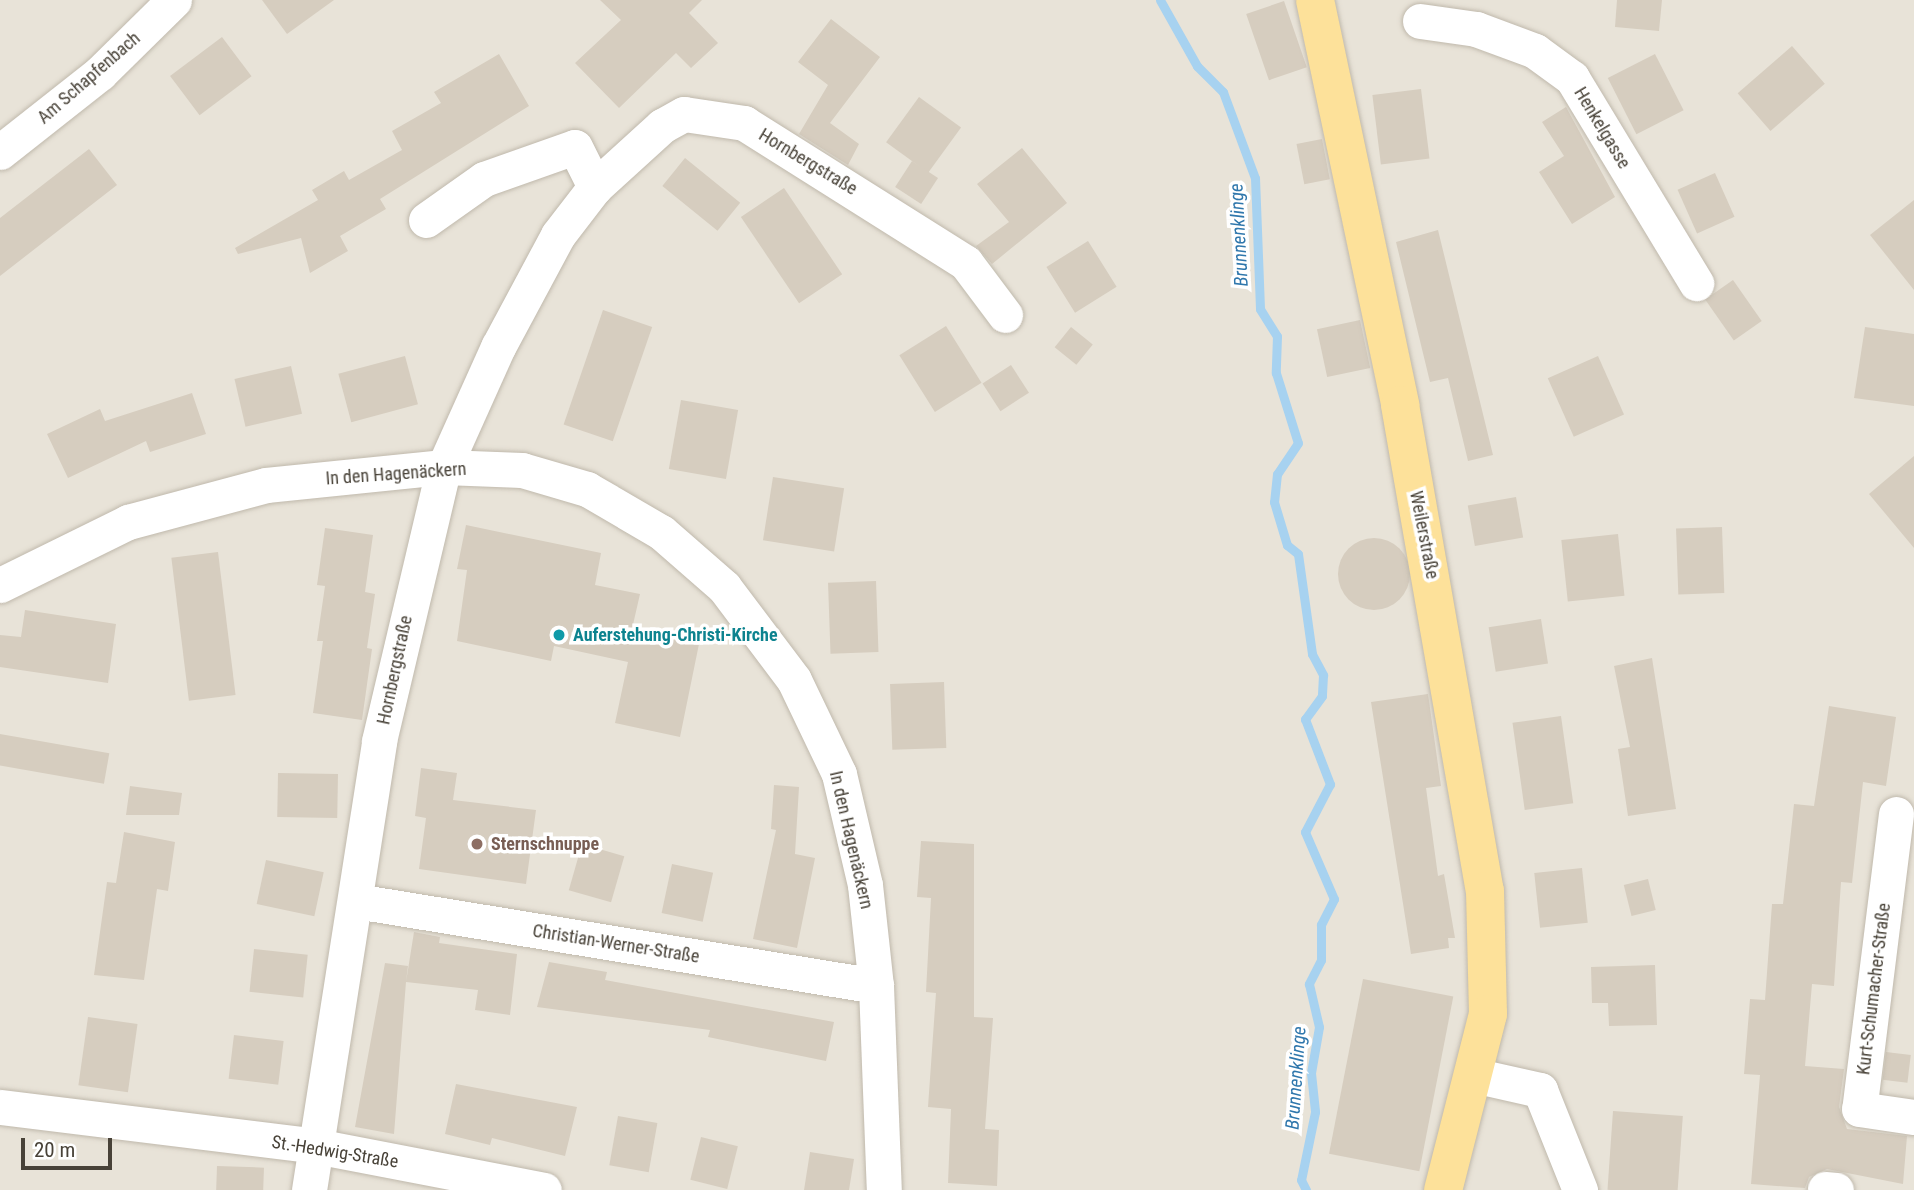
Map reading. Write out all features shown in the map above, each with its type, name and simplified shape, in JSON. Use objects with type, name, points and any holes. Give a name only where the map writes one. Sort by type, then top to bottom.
[{"type":"main road","name":"Weilerstraße","points":[[1315,0],[1467,766],[1485,891],[1488,1014],[1443,1190]]},
{"type":"street","name":"Am Schapfenbach","points":[[0,152],[100,73],[174,0]]},
{"type":"street","name":"Henkelgasse","points":[[1420,20],[1476,29],[1535,51],[1572,78],[1696,283]]},
{"type":"street","name":"Hornbergstraße","points":[[309,1190],[379,741],[444,467],[510,325],[558,235],[595,187],[662,126],[684,114],[744,123],[965,263],[1004,315]]},
{"type":"street","points":[[426,220],[484,179],[575,147],[595,187]]},
{"type":"street","name":"In den Hagenäckern","points":[[0,585],[128,523],[254,488],[444,467],[522,470],[587,489],[661,532],[724,587],[794,680],[839,774],[865,885],[876,986],[884,1190]]},
{"type":"street","name":"Kurt-Schumacher-Straße","points":[[1896,814],[1859,1109],[1914,1117]]},
{"type":"street","name":"Christian-Werner-Straße","points":[[356,901],[876,986]]},
{"type":"street","points":[[1473,1075],[1540,1090],[1580,1190]]},
{"type":"street","name":"St.-Hedwig-Straße","points":[[0,1107],[316,1146],[544,1190]]},
{"type":"street","points":[[1825,1189],[1836,1190]]},
{"type":"shaded area","points":[[0,0],[1914,0],[1914,1190],[0,1190]]},
{"type":"building","points":[[262,0],[334,0],[287,34]]},
{"type":"building","points":[[600,0],[702,0],[689,13],[718,43],[691,68],[676,53],[619,108],[575,63],[621,20]]},
{"type":"building","points":[[1617,0],[1662,0],[1659,31],[1615,27]]},
{"type":"building","points":[[1284,1],[1307,67],[1269,80],[1246,14]]},
{"type":"building","points":[[831,19],[880,57],[830,123],[859,144],[848,165],[799,134],[828,85],[798,62]]},
{"type":"building","points":[[222,37],[251,76],[200,115],[170,76]]},
{"type":"building","points":[[1792,46],[1825,84],[1770,131],[1738,93]]},
{"type":"building","points":[[499,54],[529,106],[380,199],[386,209],[340,236],[348,251],[310,273],[301,238],[238,254],[235,248],[318,200],[312,190],[344,171],[349,180],[402,150],[392,131],[441,103],[434,92]]},
{"type":"building","points":[[1655,54],[1684,110],[1636,134],[1608,78]]},
{"type":"building","points":[[1421,89],[1430,158],[1381,164],[1372,95]]},
{"type":"building","points":[[919,97],[961,128],[928,173],[886,142]]},
{"type":"building","points":[[1566,107],[1615,197],[1572,224],[1539,172],[1564,156],[1542,122]]},
{"type":"building","points":[[1322,139],[1330,179],[1304,184],[1296,144]]},
{"type":"building","points":[[1022,148],[1067,203],[992,264],[976,246],[1009,222],[977,184]]},
{"type":"building","points":[[89,149],[117,185],[0,276],[0,218]]},
{"type":"building","points":[[685,158],[740,203],[718,231],[662,186]]},
{"type":"building","points":[[912,161],[938,178],[921,204],[895,187]]},
{"type":"building","points":[[1715,173],[1735,217],[1697,234],[1678,190]]},
{"type":"building","points":[[784,188],[842,274],[799,303],[741,217]]},
{"type":"building","points":[[1914,200],[1914,290],[1870,235]]},
{"type":"building","points":[[1438,230],[1493,455],[1468,461],[1448,378],[1430,382],[1396,242]]},
{"type":"building","points":[[1088,241],[1117,287],[1075,313],[1046,267]]},
{"type":"building","points":[[1733,280],[1762,321],[1734,340],[1705,300]]},
{"type":"building","points":[[603,310],[652,327],[613,441],[564,424]]},
{"type":"building","points":[[1360,320],[1370,368],[1327,377],[1317,329]]},
{"type":"building","points":[[946,326],[982,383],[935,412],[899,355]]},
{"type":"building","points":[[1071,327],[1093,345],[1076,365],[1055,347]]},
{"type":"building","points":[[1865,327],[1914,334],[1914,406],[1854,398]]},
{"type":"building","points":[[405,356],[418,404],[351,422],[338,374]]},
{"type":"building","points":[[1598,356],[1624,414],[1574,437],[1548,378]]},
{"type":"building","points":[[1011,365],[1029,393],[1000,411],[982,384]]},
{"type":"building","points":[[291,366],[302,414],[246,427],[234,379]]},
{"type":"building","points":[[192,393],[206,434],[150,452],[146,441],[68,478],[47,434],[100,409],[105,421]]},
{"type":"building","points":[[681,400],[738,410],[726,479],[669,469]]},
{"type":"building","points":[[1914,456],[1914,548],[1869,494]]},
{"type":"building","points":[[773,477],[844,488],[834,551],[763,540]]},
{"type":"building","points":[[1516,497],[1523,537],[1475,546],[1468,506]]},
{"type":"building","name":"Auferstehung-Christi-Kirche","points":[[466,525],[601,553],[595,585],[640,594],[632,629],[699,644],[680,737],[615,723],[628,662],[554,646],[551,661],[457,641],[467,570],[457,569]]},
{"type":"building","points":[[1722,527],[1724,593],[1678,595],[1676,529]]},
{"type":"building","points":[[325,528],[373,535],[365,592],[375,594],[367,648],[372,649],[362,720],[313,713],[323,641],[317,641],[325,586],[317,585]]},
{"type":"building","points":[[1618,534],[1624,596],[1568,602],[1561,540]]},
{"type":"building","points":[[1381,538],[1400,548],[1408,560],[1408,588],[1400,600],[1388,608],[1367,610],[1348,600],[1340,588],[1338,567],[1348,548],[1360,540]]},
{"type":"building","points":[[218,552],[236,695],[189,701],[171,558]]},
{"type":"building","points":[[876,581],[878,652],[831,654],[828,583]]},
{"type":"building","points":[[25,610],[116,624],[108,683],[0,667],[0,635],[21,637]]},
{"type":"building","points":[[1541,619],[1548,663],[1496,672],[1489,627]]},
{"type":"building","points":[[1652,658],[1676,809],[1628,816],[1618,749],[1630,747],[1614,666]]},
{"type":"building","points":[[944,682],[946,748],[892,750],[890,684]]},
{"type":"building","points":[[1428,694],[1441,786],[1426,788],[1438,876],[1444,874],[1455,938],[1448,938],[1449,948],[1411,954],[1371,702]]},
{"type":"building","points":[[1829,706],[1896,717],[1886,786],[1863,782],[1852,883],[1841,882],[1834,986],[1812,984],[1805,1066],[1844,1069],[1839,1107],[1847,1129],[1907,1136],[1903,1184],[1827,1169],[1809,1177],[1805,1188],[1751,1184],[1760,1075],[1744,1074],[1750,999],[1765,1000],[1772,904],[1783,904],[1794,804],[1814,806]]},
{"type":"building","points":[[1561,716],[1573,803],[1525,810],[1512,723]]},
{"type":"building","points":[[0,734],[109,753],[104,784],[0,765]]},
{"type":"building","name":"Sternschnuppe","points":[[421,768],[457,773],[453,800],[536,810],[526,884],[419,869],[426,818],[415,816]]},
{"type":"building","points":[[278,773],[338,774],[337,818],[277,817]]},
{"type":"building","points":[[774,785],[799,787],[795,854],[815,858],[797,948],[753,939],[776,830],[771,829]]},
{"type":"building","points":[[130,786],[182,793],[179,815],[126,815]]},
{"type":"building","points":[[124,832],[175,842],[168,891],[157,889],[144,980],[94,975],[107,882],[116,883]]},
{"type":"building","points":[[921,841],[974,844],[974,1017],[993,1018],[985,1129],[999,1130],[997,1186],[948,1183],[951,1109],[928,1107],[936,993],[926,992],[931,898],[917,897]]},
{"type":"building","points":[[582,844],[624,856],[611,902],[569,890]]},
{"type":"building","points":[[266,860],[324,872],[314,916],[257,904]]},
{"type":"building","points":[[672,864],[713,873],[703,922],[662,913]]},
{"type":"building","points":[[1582,868],[1588,923],[1540,928],[1534,873]]},
{"type":"building","points":[[1648,879],[1656,910],[1631,916],[1624,885]]},
{"type":"building","points":[[414,932],[440,937],[439,943],[517,954],[510,1015],[475,1010],[478,990],[406,982]]},
{"type":"building","points":[[254,949],[308,955],[303,997],[250,992]]},
{"type":"building","points":[[549,962],[607,972],[605,980],[834,1022],[826,1061],[708,1037],[710,1030],[537,1007]]},
{"type":"building","points":[[385,963],[408,966],[394,1134],[355,1127]]},
{"type":"building","points":[[1655,965],[1657,1025],[1609,1026],[1608,1003],[1592,1003],[1591,967]]},
{"type":"building","points":[[1363,979],[1453,997],[1419,1171],[1329,1154]]},
{"type":"building","points":[[88,1017],[138,1024],[128,1092],[78,1085]]},
{"type":"building","points":[[234,1035],[284,1041],[278,1085],[229,1079]]},
{"type":"building","points":[[1886,1052],[1911,1055],[1907,1083],[1883,1080]]},
{"type":"building","points":[[456,1084],[577,1107],[565,1156],[492,1138],[490,1145],[445,1134]]},
{"type":"building","points":[[1613,1111],[1683,1116],[1678,1190],[1607,1190]]},
{"type":"building","points":[[618,1116],[657,1123],[649,1172],[609,1165]]},
{"type":"building","points":[[701,1137],[738,1146],[727,1189],[690,1180]]},
{"type":"building","points":[[810,1152],[854,1159],[849,1190],[804,1190]]},
{"type":"building","points":[[217,1166],[264,1168],[263,1190],[216,1190]]},
{"type":"waterway","name":"Brunnenklinge","points":[[1160,0],[1197,66],[1223,92],[1255,178],[1260,309],[1277,336],[1276,373],[1298,443],[1277,474],[1274,502],[1287,545],[1298,554],[1312,654],[1323,675],[1322,696],[1305,719],[1330,784],[1305,832],[1334,899],[1321,925],[1321,960],[1309,984],[1319,1027],[1311,1073],[1315,1112],[1301,1180],[1306,1190]]},
{"type":"place","name":"Auferstehung-Christi-Kirche","points":[[559,635]]},
{"type":"place","name":"Sternschnuppe","points":[[477,844]]}]
